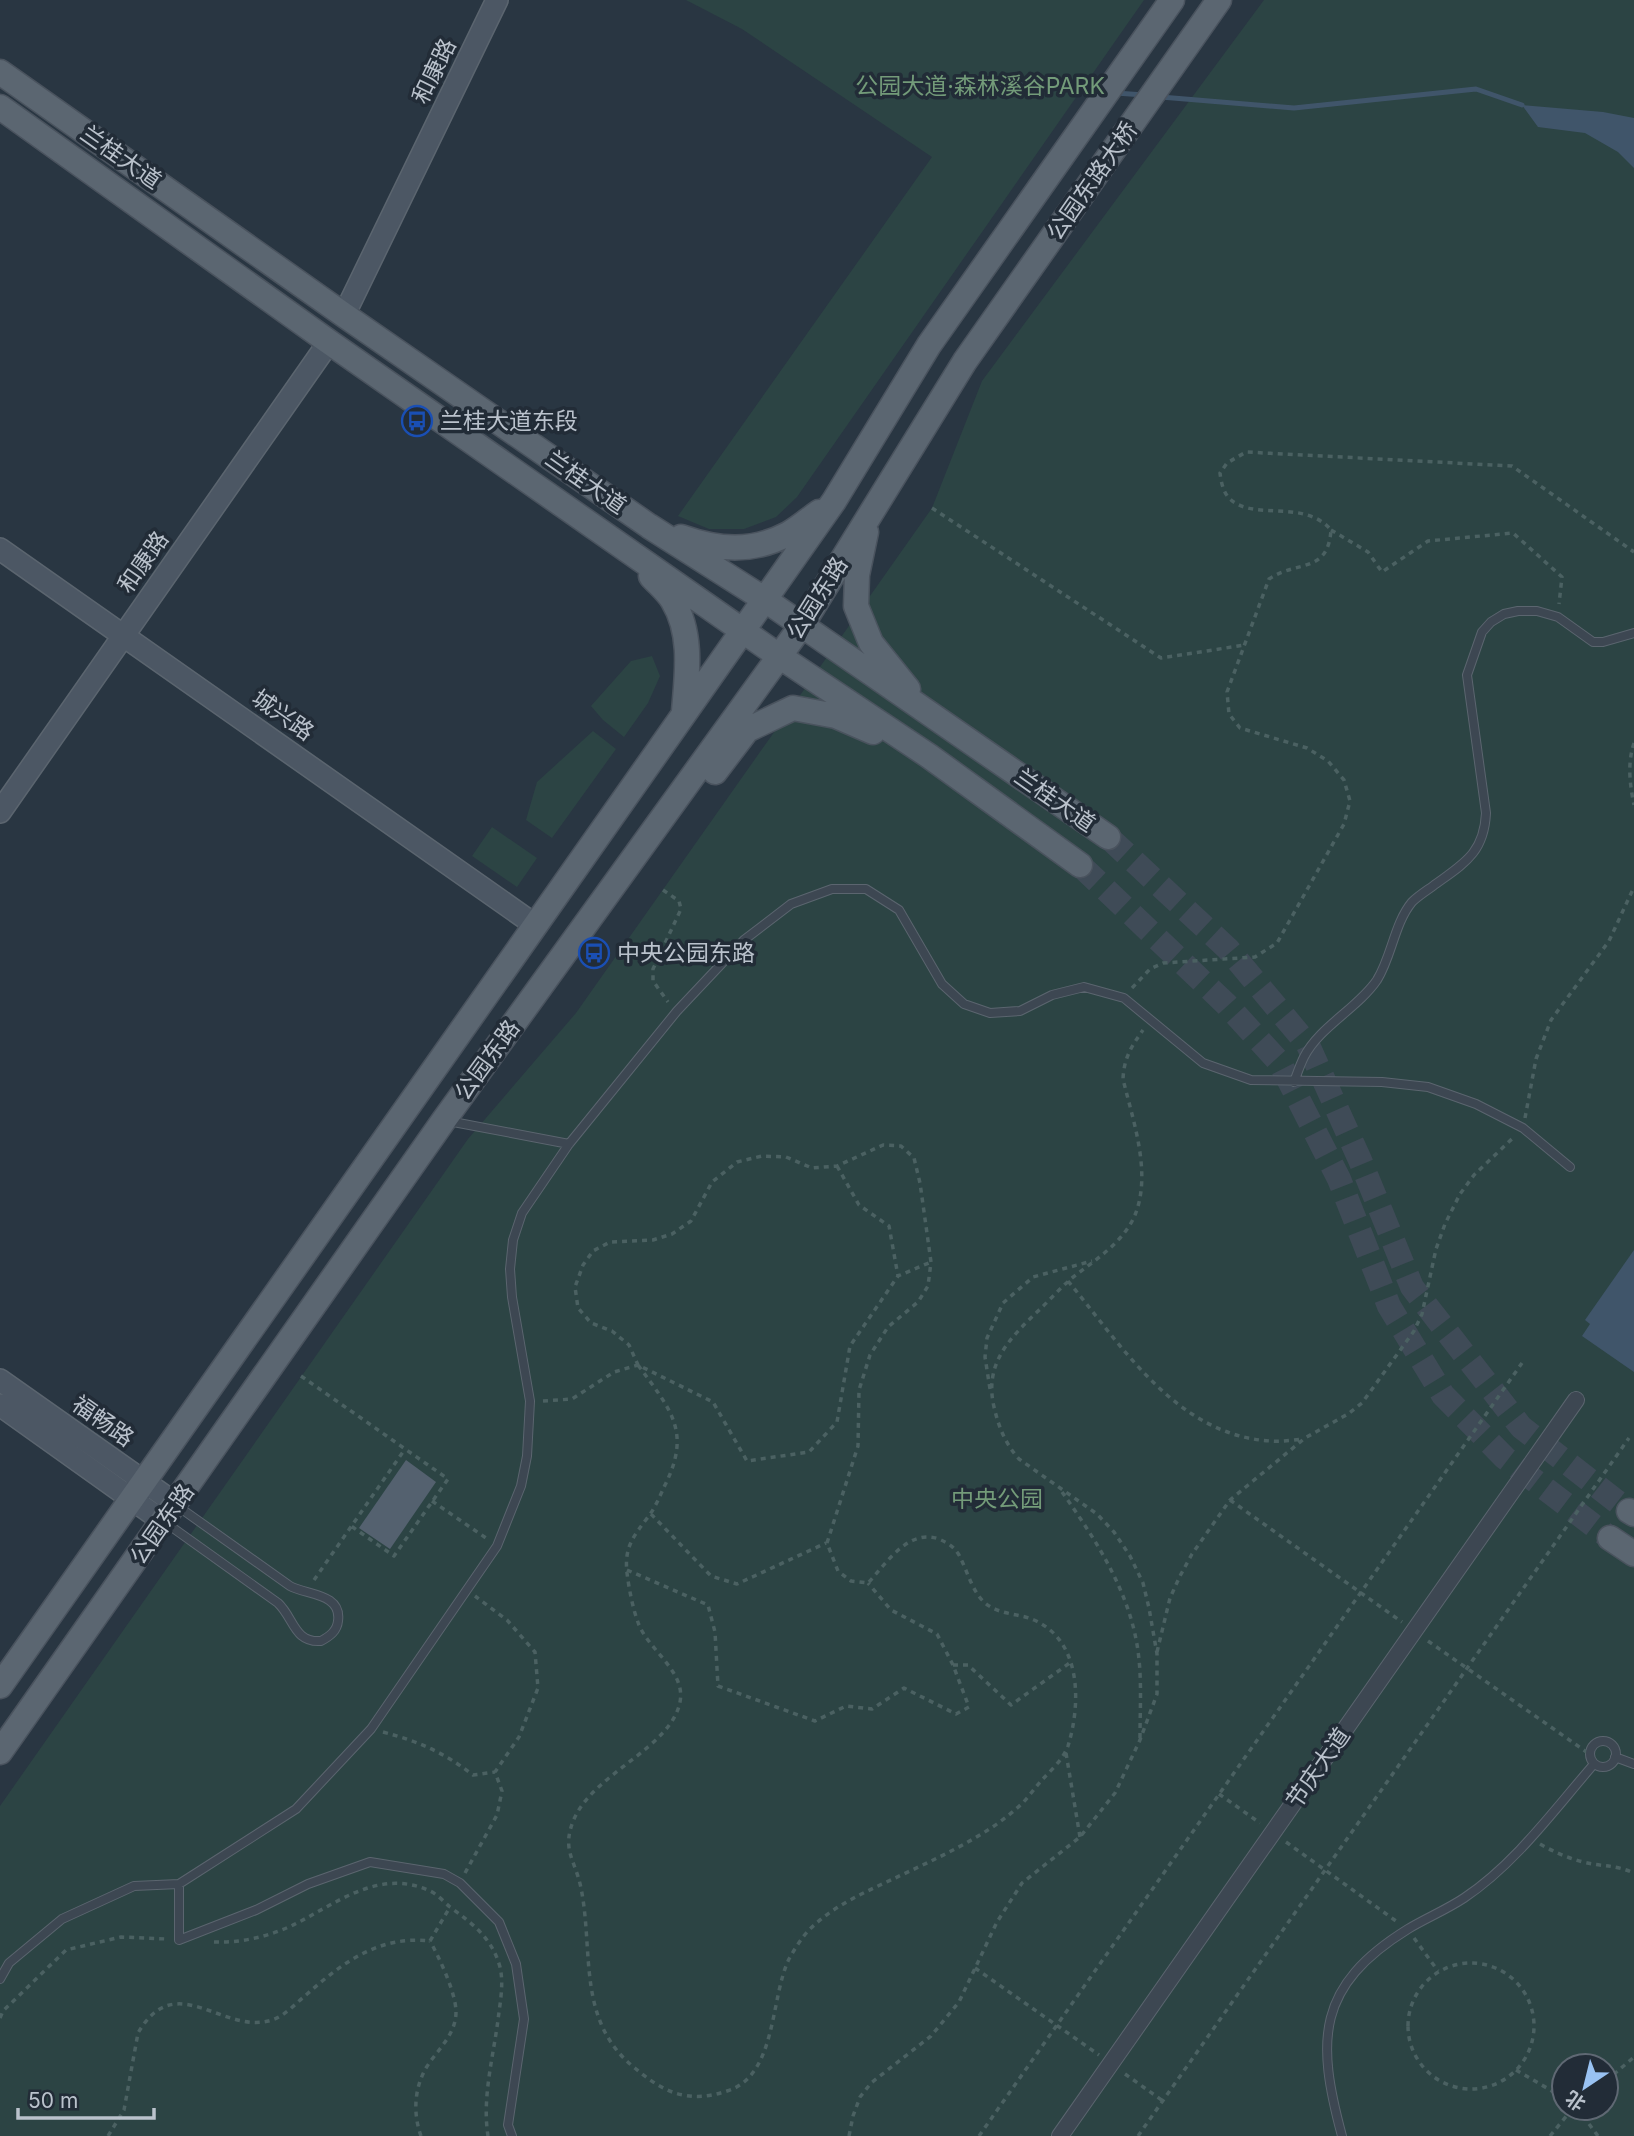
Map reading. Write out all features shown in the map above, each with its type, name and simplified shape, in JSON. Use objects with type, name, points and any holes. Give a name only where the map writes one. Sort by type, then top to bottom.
[{"type":"main road","name":"公园东路大桥","points":[[929,345],[1172,0]]},
{"type":"main road","name":"公园东路大桥","points":[[965,361],[1219,0]]},
{"type":"main road","name":"兰桂大道","points":[[0,72],[649,526],[764,599],[1108,837]]},
{"type":"main road","name":"兰桂大道","points":[[0,107],[330,342],[779,656],[929,756],[1080,865]]},
{"type":"main road","name":"公园东路","points":[[0,1686],[834,501],[929,345]]},
{"type":"main road","name":"公园东路","points":[[0,1752],[444,1120],[802,625],[965,361]]},
{"type":"main road","points":[[649,526],[708,546],[746,548],[787,534],[834,501]]},
{"type":"main road","points":[[876,503],[862,546],[856,606],[872,643],[924,709]]},
{"type":"main road","points":[[628,548],[674,602],[687,639],[688,672],[684,713]]},
{"type":"main road","points":[[633,858],[674,827],[747,730],[793,708],[836,716],[929,756]]},
{"type":"main road","points":[[1610,1538],[1634,1554]]},
{"type":"street","name":"和康路","points":[[344,315],[497,0]]},
{"type":"street","name":"和康路","points":[[0,811],[330,342]]},
{"type":"street","name":"城兴路","points":[[0,549],[536,925]]},
{"type":"street","name":"福畅路","points":[[0,1380],[138,1491]]},
{"type":"street","name":"节庆大道","points":[[1060,2136],[1576,1400]]},
{"type":"street","name":"福畅路","points":[[0,1405],[170,1513]]},
{"type":"lane","points":[[1294,1082],[1304,1056],[1379,977],[1406,911],[1415,899],[1469,860],[1486,831],[1486,813],[1467,675],[1482,632],[1498,618],[1518,611],[1537,611],[1558,617],[1593,642],[1603,642],[1634,633]]},
{"type":"lane","points":[[0,1979],[9,1963],[62,1919],[134,1886],[179,1884],[296,1809],[371,1729],[496,1546],[521,1486],[527,1456],[530,1401],[512,1297],[510,1269],[513,1240],[522,1213],[569,1144],[677,1011],[744,940],[791,904],[832,889],[866,889],[899,910],[942,984],[964,1004],[990,1013],[1020,1011],[1052,995],[1084,988],[1124,998],[1203,1063],[1251,1080],[1381,1082],[1428,1087],[1476,1104],[1523,1128],[1570,1167]]},
{"type":"lane","points":[[444,1120],[569,1144]]},
{"type":"lane","points":[[170,1513],[290,1586],[304,1593],[327,1598],[337,1609],[338,1624],[329,1637],[321,1641],[305,1639],[299,1635],[286,1611],[278,1603],[170,1513]]},
{"type":"lane","points":[[1599,1742],[1611,1744],[1615,1751],[1613,1762],[1606,1767],[1594,1764],[1590,1752],[1599,1742]]},
{"type":"lane","points":[[1615,1757],[1634,1764]]},
{"type":"lane","points":[[1342,2136],[1331,2094],[1325,2055],[1330,2018],[1346,1982],[1370,1955],[1408,1929],[1464,1898],[1494,1874],[1594,1764]]},
{"type":"lane","points":[[179,1884],[179,1940],[256,1910],[308,1884],[370,1862],[444,1874],[460,1883],[499,1922],[516,1964],[524,2019],[508,2125],[512,2136]]},
{"type":"path","points":[[1558,617],[1562,577],[1513,533],[1428,541],[1382,572],[1368,552],[1331,530],[1323,520],[1309,514],[1243,506],[1229,498],[1222,486],[1220,472],[1227,463],[1246,452],[1512,466],[1634,552]]},
{"type":"path","points":[[932,508],[1161,658],[1245,645]]},
{"type":"path","points":[[1124,998],[1150,969],[1163,963],[1255,957],[1277,943],[1344,824],[1350,801],[1344,780],[1328,761],[1307,748],[1241,728],[1229,714],[1227,692],[1269,579],[1282,570],[1310,565],[1323,557],[1330,546],[1331,530]]},
{"type":"path","points":[[1634,743],[1629,775],[1634,806]]},
{"type":"path","points":[[1157,1654],[1170,1598],[1192,1554],[1230,1500],[1305,1438],[1349,1414],[1362,1403],[1415,1332],[1445,1224],[1474,1175],[1523,1128],[1536,1059],[1551,1020],[1609,941],[1634,887]]},
{"type":"path","points":[[663,890],[679,901],[681,909],[653,969],[653,981],[659,992],[677,1011]]},
{"type":"path","points":[[990,1391],[996,1362],[1009,1339],[1068,1281],[1110,1250],[1134,1216],[1141,1195],[1143,1174],[1123,1079],[1124,1065],[1128,1050],[1151,1020]]},
{"type":"path","points":[[626,1570],[708,1605],[715,1632],[718,1686],[815,1721],[846,1706],[872,1709],[904,1688],[956,1714],[970,1707],[937,1634],[891,1610],[868,1583],[851,1581],[838,1571],[827,1543],[858,1446],[859,1390],[870,1355],[888,1327],[918,1302],[928,1286],[931,1262],[914,1158],[901,1146],[883,1145],[837,1166],[812,1168],[786,1157],[762,1156],[737,1162],[712,1182],[691,1221],[672,1234],[653,1240],[610,1242],[593,1251],[583,1265],[575,1287],[578,1308],[591,1323],[612,1331],[629,1345],[638,1365],[666,1404],[675,1424],[679,1446],[673,1469],[651,1514],[633,1534],[626,1570],[639,1626],[677,1677],[682,1697],[676,1714],[658,1737],[590,1793],[575,1815],[566,1842],[581,1887],[591,1993],[603,2032],[622,2059],[649,2080],[680,2095],[708,2097],[735,2089],[757,2067],[768,2040],[788,1961],[807,1932],[838,1905],[961,1846],[1017,1808],[1066,1753]]},
{"type":"path","points":[[837,1166],[859,1205],[889,1226],[898,1276]]},
{"type":"path","points":[[849,2136],[860,2097],[871,2083],[931,2036],[959,2002],[997,1923],[1022,1883],[1080,1837],[1115,1793],[1140,1740],[1157,1695],[1157,1654],[1143,1583],[1130,1556],[1114,1532],[1097,1514],[1019,1459],[1009,1447],[998,1422],[985,1357],[986,1338],[1003,1303],[1033,1277],[1096,1260]]},
{"type":"path","points":[[530,1401],[572,1399],[614,1372],[638,1365],[713,1402],[747,1461],[809,1452],[837,1422],[850,1346],[898,1276],[931,1262]]},
{"type":"path","points":[[1068,1281],[1157,1387],[1177,1405],[1203,1420],[1253,1439],[1272,1441],[1305,1438]]},
{"type":"path","points":[[979,2136],[1522,1363]]},
{"type":"path","points":[[301,1376],[448,1479],[394,1556],[351,1526]]},
{"type":"path","points":[[1138,2136],[1629,1438]]},
{"type":"path","points":[[304,1593],[405,1449]]},
{"type":"path","points":[[1061,1490],[1102,1553],[1130,1615],[1138,1651],[1140,1740]]},
{"type":"path","points":[[432,1501],[496,1546]]},
{"type":"path","points":[[651,1514],[711,1576],[737,1584],[827,1543]]},
{"type":"path","points":[[868,1583],[901,1546],[915,1539],[931,1537],[956,1549],[981,1600],[997,1611],[1021,1615],[1056,1634],[1067,1650],[1071,1662],[1076,1698],[1066,1753],[1080,1837]]},
{"type":"path","points":[[371,1729],[424,1743],[453,1759],[473,1775],[495,1772],[519,1737],[538,1688],[535,1652],[508,1620],[465,1589]]},
{"type":"path","points":[[953,1665],[968,1665],[1011,1705],[1071,1662]]},
{"type":"path","points":[[460,1883],[497,1815],[502,1791],[495,1772]]},
{"type":"path","points":[[1219,1794],[1408,1929],[1438,1971]]},
{"type":"path","points":[[1529,1838],[1559,1855],[1586,1863],[1617,1866],[1634,1873]]},
{"type":"path","points":[[0,2018],[3,2011],[66,1950],[121,1937],[244,1941],[291,1926],[351,1893],[376,1885],[402,1884],[430,1891],[472,1921],[490,1944],[500,1968],[502,1992],[485,2113],[488,2136]]},
{"type":"path","points":[[430,1941],[450,1907]]},
{"type":"path","points":[[108,2136],[124,2110],[138,2034],[144,2023],[157,2013],[169,2006],[185,2003],[198,2005],[245,2023],[276,2019],[340,1965],[363,1953],[402,1941],[430,1941]]},
{"type":"path","points":[[421,2136],[415,2115],[418,2092],[425,2069],[451,2032],[456,2012],[454,1998],[430,1941]]},
{"type":"path","points":[[1481,1962],[1502,1970],[1518,1983],[1530,2001],[1535,2021],[1533,2041],[1525,2060],[1511,2075],[1493,2085],[1473,2090],[1453,2087],[1434,2077],[1419,2063],[1409,2043],[1407,2022],[1412,2001],[1423,1983],[1438,1971],[1460,1963],[1481,1962]]},
{"type":"path","points":[[975,1968],[1163,2101]]},
{"type":"path","points":[[1620,2069],[1634,2057]]},
{"type":"path","points":[[1516,2070],[1550,2090]]},
{"type":"path","points":[[1550,2136],[1562,2122]]},
{"type":"path","points":[[1586,2122],[1598,2136]]},
{"type":"green space","name":"公园大道·森林溪谷PARK","points":[[686,0],[1144,0],[797,497],[776,517],[744,529],[709,529],[678,516],[932,157],[742,29]]},
{"type":"green space","name":"中央公园","points":[[1264,0],[1634,0],[1634,2136],[0,2136],[0,1806],[468,1139],[576,1013],[932,508],[982,381]]},
{"type":"green space","points":[[652,656],[660,676],[648,703],[624,737],[591,706],[631,661]]},
{"type":"green space","points":[[593,731],[616,749],[552,838],[526,820],[537,782]]},
{"type":"green space","points":[[492,827],[537,858],[517,887],[472,856]]},
{"type":"water","points":[[1522,105],[1603,112],[1634,118],[1634,168],[1618,152],[1585,133],[1538,127]]},
{"type":"water","points":[[1634,1250],[1634,1372],[1582,1336],[1590,1324],[1585,1320]]},
{"type":"building","points":[[406,1460],[436,1482],[390,1549],[359,1528]]},
{"type":"waterway","points":[[990,82],[1099,91]]},
{"type":"waterway","points":[[1161,97],[1294,108],[1476,89],[1522,105]]},
{"type":"waterway","points":[[1116,93],[1144,95]]},
{"type":"tunnel","points":[[1108,837],[1228,949],[1308,1045],[1360,1160],[1412,1287],[1521,1427],[1629,1511]]},
{"type":"tunnel","points":[[1080,865],[1227,1005],[1280,1063],[1339,1179],[1389,1306],[1443,1395],[1505,1458],[1610,1538]]},
{"type":"place","name":"兰桂大道东段","points":[[417,421]]},
{"type":"place","name":"中央公园东路","points":[[594,953]]}]
